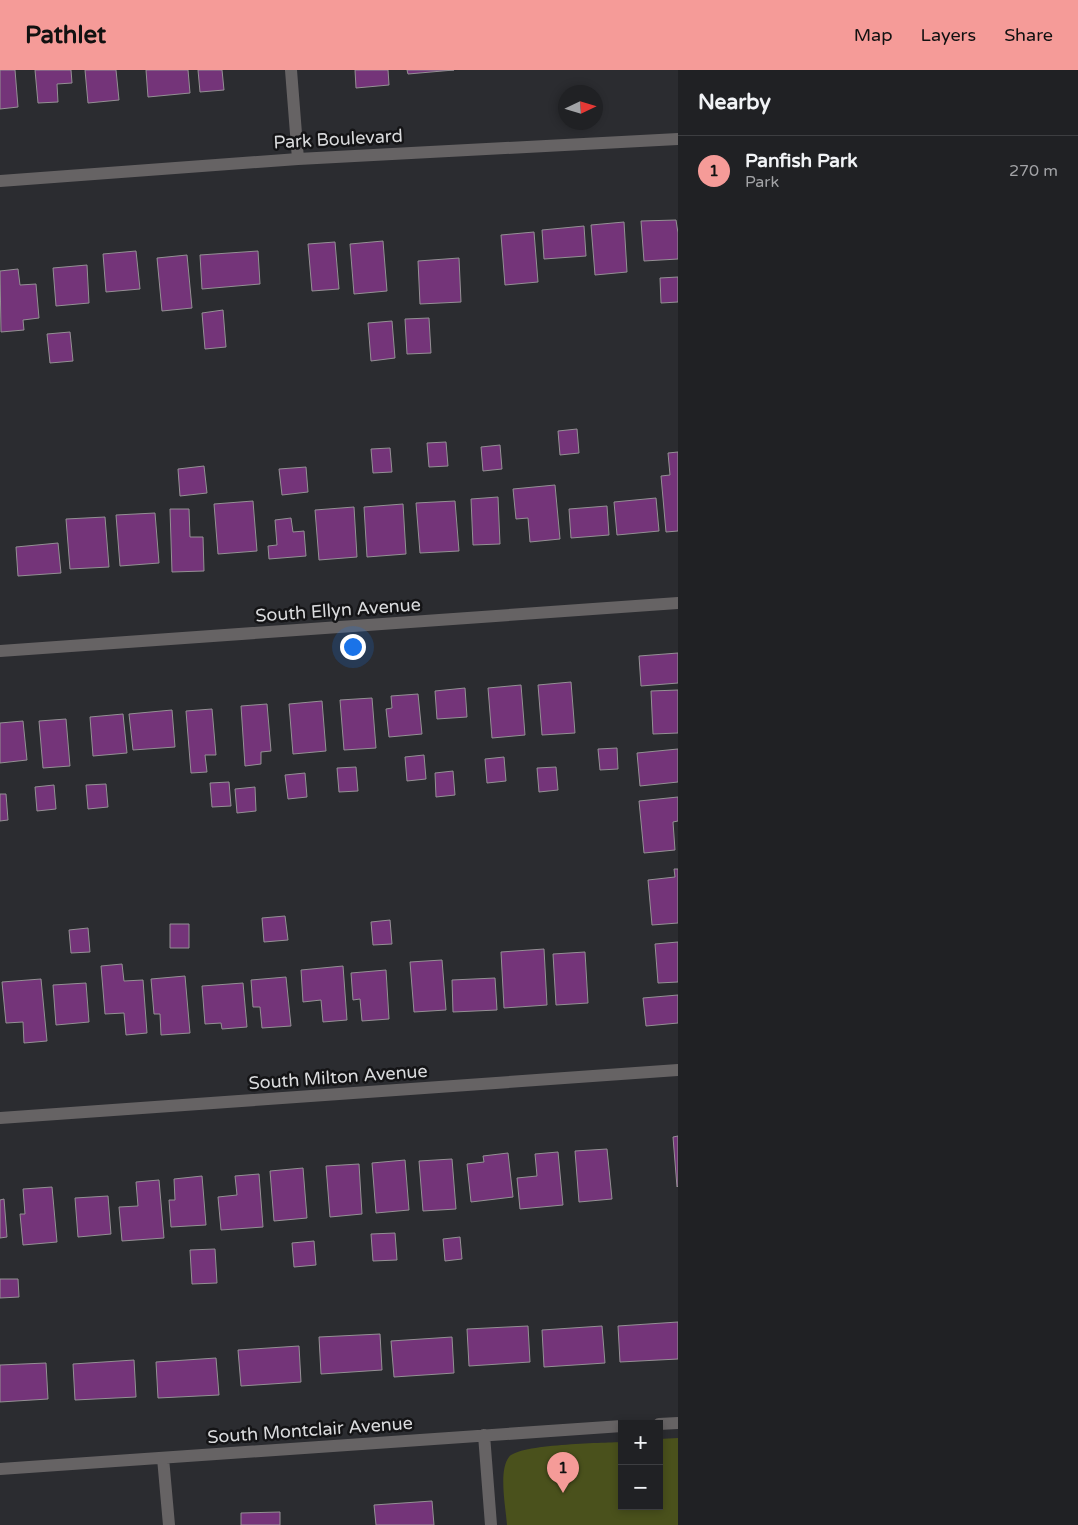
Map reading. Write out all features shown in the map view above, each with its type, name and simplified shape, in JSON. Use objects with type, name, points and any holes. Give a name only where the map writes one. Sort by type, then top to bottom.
[{"type":"street","points":[[291,70],[298,158]]},
{"type":"street","name":"Park Boulevard","points":[[0,181],[298,158],[678,139]]},
{"type":"street","name":"South Ellyn Avenue","points":[[0,651],[678,604]]},
{"type":"street","name":"South Milton Avenue","points":[[0,1118],[678,1070]]},
{"type":"street","points":[[663,1424],[678,1423]]},
{"type":"street","name":"South Montclair Avenue","points":[[0,1469],[618,1426]]},
{"type":"street","points":[[484,1435],[491,1525]]},
{"type":"street","points":[[163,1458],[169,1525]]},
{"type":"green space","points":[[678,1438],[678,1525],[507,1525],[503,1480],[509,1457],[528,1449],[562,1445],[618,1442],[618,1510],[663,1510],[663,1439]]},
{"type":"building","points":[[0,70],[15,70],[18,107],[0,109]]},
{"type":"building","points":[[35,70],[71,70],[72,83],[57,84],[58,102],[38,103]]},
{"type":"building","points":[[85,70],[116,70],[119,100],[88,103]]},
{"type":"building","points":[[146,70],[188,70],[190,93],[148,97]]},
{"type":"building","points":[[198,70],[222,70],[224,90],[200,92]]},
{"type":"building","points":[[355,70],[388,70],[389,85],[356,88]]},
{"type":"building","points":[[407,70],[454,70],[408,74]]},
{"type":"building","points":[[676,220],[678,259],[644,261],[641,221]]},
{"type":"building","points":[[624,222],[627,272],[595,275],[591,225]]},
{"type":"building","points":[[584,226],[586,256],[544,259],[542,230]]},
{"type":"building","points":[[534,232],[538,282],[505,285],[501,235]]},
{"type":"building","points":[[383,241],[387,291],[354,294],[350,244]]},
{"type":"building","points":[[335,242],[339,289],[312,291],[308,244]]},
{"type":"building","points":[[136,251],[140,289],[106,292],[103,254]]},
{"type":"building","points":[[258,251],[260,284],[202,289],[200,255]]},
{"type":"building","points":[[187,255],[192,308],[162,311],[157,258]]},
{"type":"building","points":[[459,258],[461,302],[420,304],[418,261]]},
{"type":"building","points":[[87,265],[89,303],[56,306],[53,268]]},
{"type":"building","points":[[18,269],[20,285],[36,284],[39,318],[23,320],[24,330],[1,332],[0,271]]},
{"type":"building","points":[[678,277],[678,302],[661,303],[660,278]]},
{"type":"building","points":[[223,310],[226,347],[205,349],[202,313]]},
{"type":"building","points":[[429,318],[431,353],[407,354],[405,319]]},
{"type":"building","points":[[392,321],[395,358],[371,361],[368,323]]},
{"type":"building","points":[[70,332],[73,361],[50,363],[47,334]]},
{"type":"building","points":[[577,429],[579,453],[560,455],[558,431]]},
{"type":"building","points":[[446,442],[448,466],[429,467],[427,443]]},
{"type":"building","points":[[500,445],[502,469],[483,471],[481,447]]},
{"type":"building","points":[[390,448],[392,472],[373,473],[371,449]]},
{"type":"building","points":[[678,452],[678,531],[666,532],[661,476],[670,475],[668,453]]},
{"type":"building","points":[[204,466],[207,493],[180,496],[178,469]]},
{"type":"building","points":[[306,467],[308,492],[282,495],[279,469]]},
{"type":"building","points":[[555,485],[560,539],[530,542],[528,518],[516,519],[513,489]]},
{"type":"building","points":[[498,497],[500,544],[473,545],[471,499]]},
{"type":"building","points":[[656,498],[659,531],[617,535],[614,502]]},
{"type":"building","points":[[253,501],[257,551],[218,554],[214,504]]},
{"type":"building","points":[[455,501],[459,551],[420,553],[416,503]]},
{"type":"building","points":[[403,504],[406,554],[367,557],[364,507]]},
{"type":"building","points":[[607,506],[609,535],[571,538],[569,509]]},
{"type":"building","points":[[354,507],[357,557],[319,560],[315,510]]},
{"type":"building","points":[[170,509],[189,509],[190,537],[203,537],[204,571],[172,572]]},
{"type":"building","points":[[155,513],[159,563],[120,566],[116,515]]},
{"type":"building","points":[[105,517],[109,567],[70,569],[66,519]]},
{"type":"building","points":[[291,518],[293,532],[304,531],[306,556],[269,559],[268,546],[277,545],[275,520]]},
{"type":"building","points":[[58,543],[61,573],[18,576],[16,547]]},
{"type":"building","points":[[678,653],[678,683],[641,686],[639,656]]},
{"type":"building","points":[[571,682],[575,733],[542,735],[538,685]]},
{"type":"building","points":[[521,685],[525,735],[492,738],[488,688]]},
{"type":"building","points":[[465,688],[467,717],[437,719],[435,691]]},
{"type":"building","points":[[678,690],[678,733],[653,734],[651,691]]},
{"type":"building","points":[[418,694],[422,734],[389,737],[386,709],[392,708],[391,696]]},
{"type":"building","points":[[372,698],[376,748],[344,750],[340,700]]},
{"type":"building","points":[[322,701],[326,751],[293,754],[289,704]]},
{"type":"building","points":[[267,704],[271,751],[261,752],[261,764],[245,766],[241,706]]},
{"type":"building","points":[[212,709],[216,755],[205,755],[207,772],[191,773],[186,711]]},
{"type":"building","points":[[172,710],[175,747],[133,750],[129,714]]},
{"type":"building","points":[[123,714],[127,753],[93,756],[90,717]]},
{"type":"building","points":[[66,719],[70,766],[43,768],[39,721]]},
{"type":"building","points":[[23,721],[27,760],[0,763],[0,723]]},
{"type":"building","points":[[617,748],[618,769],[600,770],[598,749]]},
{"type":"building","points":[[678,749],[678,782],[640,786],[637,753]]},
{"type":"building","points":[[424,755],[426,779],[407,781],[405,757]]},
{"type":"building","points":[[504,757],[506,781],[487,783],[485,759]]},
{"type":"building","points":[[356,767],[358,791],[339,792],[337,768]]},
{"type":"building","points":[[556,767],[558,790],[539,792],[537,768]]},
{"type":"building","points":[[453,771],[455,795],[436,797],[435,773]]},
{"type":"building","points":[[305,773],[307,797],[288,799],[285,775]]},
{"type":"building","points":[[229,782],[231,806],[212,807],[210,783]]},
{"type":"building","points":[[106,784],[108,807],[88,809],[86,785]]},
{"type":"building","points":[[54,785],[56,809],[37,811],[35,787]]},
{"type":"building","points":[[255,787],[256,811],[237,813],[235,789]]},
{"type":"building","points":[[0,794],[6,794],[8,820],[0,821]]},
{"type":"building","points":[[678,797],[678,821],[673,822],[675,850],[644,853],[639,801]]},
{"type":"building","points":[[674,869],[678,869],[678,923],[652,925],[648,880],[675,877]]},
{"type":"building","points":[[285,916],[288,940],[264,942],[262,918]]},
{"type":"building","points":[[390,920],[392,944],[373,945],[371,922]]},
{"type":"building","points":[[170,924],[189,924],[189,948],[170,948]]},
{"type":"building","points":[[88,928],[90,952],[71,953],[69,930]]},
{"type":"building","points":[[678,942],[678,982],[658,983],[655,944]]},
{"type":"building","points":[[544,949],[547,1005],[504,1008],[501,952]]},
{"type":"building","points":[[585,952],[588,1003],[556,1005],[553,954]]},
{"type":"building","points":[[442,960],[446,1010],[414,1012],[410,962]]},
{"type":"building","points":[[122,964],[124,981],[143,980],[147,1033],[126,1035],[124,1013],[105,1014],[101,966]]},
{"type":"building","points":[[343,966],[347,1020],[323,1022],[321,1000],[303,1002],[301,970]]},
{"type":"building","points":[[386,970],[389,1019],[362,1021],[360,999],[353,1000],[351,973]]},
{"type":"building","points":[[185,976],[190,1033],[161,1035],[160,1014],[154,1014],[151,979]]},
{"type":"building","points":[[286,977],[291,1026],[262,1028],[260,1007],[253,1007],[251,980]]},
{"type":"building","points":[[495,978],[497,1010],[453,1012],[452,980]]},
{"type":"building","points":[[41,979],[47,1041],[24,1043],[23,1022],[6,1023],[2,982]]},
{"type":"building","points":[[86,983],[89,1022],[56,1025],[53,985]]},
{"type":"building","points":[[243,983],[247,1027],[222,1029],[221,1023],[205,1024],[202,986]]},
{"type":"building","points":[[678,995],[678,1023],[646,1026],[643,998]]},
{"type":"building","points":[[678,1136],[678,1186],[677,1187],[673,1137]]},
{"type":"building","points":[[607,1149],[612,1199],[579,1202],[575,1151]]},
{"type":"building","points":[[558,1152],[563,1205],[520,1209],[517,1178],[537,1176],[535,1154]]},
{"type":"building","points":[[508,1153],[513,1197],[471,1202],[467,1164],[484,1162],[483,1156]]},
{"type":"building","points":[[452,1159],[456,1209],[423,1211],[419,1161]]},
{"type":"building","points":[[405,1160],[409,1210],[376,1213],[372,1163]]},
{"type":"building","points":[[359,1164],[362,1214],[330,1217],[326,1166]]},
{"type":"building","points":[[303,1168],[307,1218],[274,1221],[270,1171]]},
{"type":"building","points":[[259,1174],[263,1227],[221,1230],[218,1197],[237,1195],[235,1176]]},
{"type":"building","points":[[202,1176],[206,1225],[171,1227],[169,1200],[175,1200],[174,1179]]},
{"type":"building","points":[[159,1180],[164,1238],[122,1241],[119,1207],[138,1206],[136,1182]]},
{"type":"building","points":[[52,1187],[57,1242],[23,1245],[20,1214],[25,1214],[23,1189]]},
{"type":"building","points":[[108,1196],[111,1234],[78,1237],[75,1198]]},
{"type":"building","points":[[4,1199],[7,1237],[0,1238],[0,1200]]},
{"type":"building","points":[[395,1233],[397,1260],[373,1261],[371,1234]]},
{"type":"building","points":[[460,1237],[462,1259],[445,1261],[443,1239]]},
{"type":"building","points":[[314,1241],[316,1265],[294,1267],[292,1243]]},
{"type":"building","points":[[215,1249],[217,1283],[192,1284],[190,1250]]},
{"type":"building","points":[[0,1279],[18,1279],[19,1297],[0,1298]]},
{"type":"building","points":[[678,1322],[678,1359],[620,1362],[618,1326]]},
{"type":"building","points":[[528,1326],[530,1362],[469,1366],[467,1329]]},
{"type":"building","points":[[602,1326],[605,1363],[544,1367],[542,1330]]},
{"type":"building","points":[[380,1334],[382,1370],[321,1374],[319,1337]]},
{"type":"building","points":[[452,1337],[454,1373],[394,1377],[391,1341]]},
{"type":"building","points":[[299,1346],[301,1382],[241,1386],[238,1350]]},
{"type":"building","points":[[216,1358],[219,1395],[158,1398],[156,1362]]},
{"type":"building","points":[[134,1360],[136,1397],[75,1400],[73,1364]]},
{"type":"building","points":[[46,1363],[48,1399],[0,1402],[0,1365]]},
{"type":"building","points":[[432,1501],[434,1525],[376,1525],[374,1505]]},
{"type":"building","points":[[280,1512],[280,1525],[241,1525],[241,1513]]},
{"type":"place","name":"Panfish Park","points":[[563,1493]]}]
